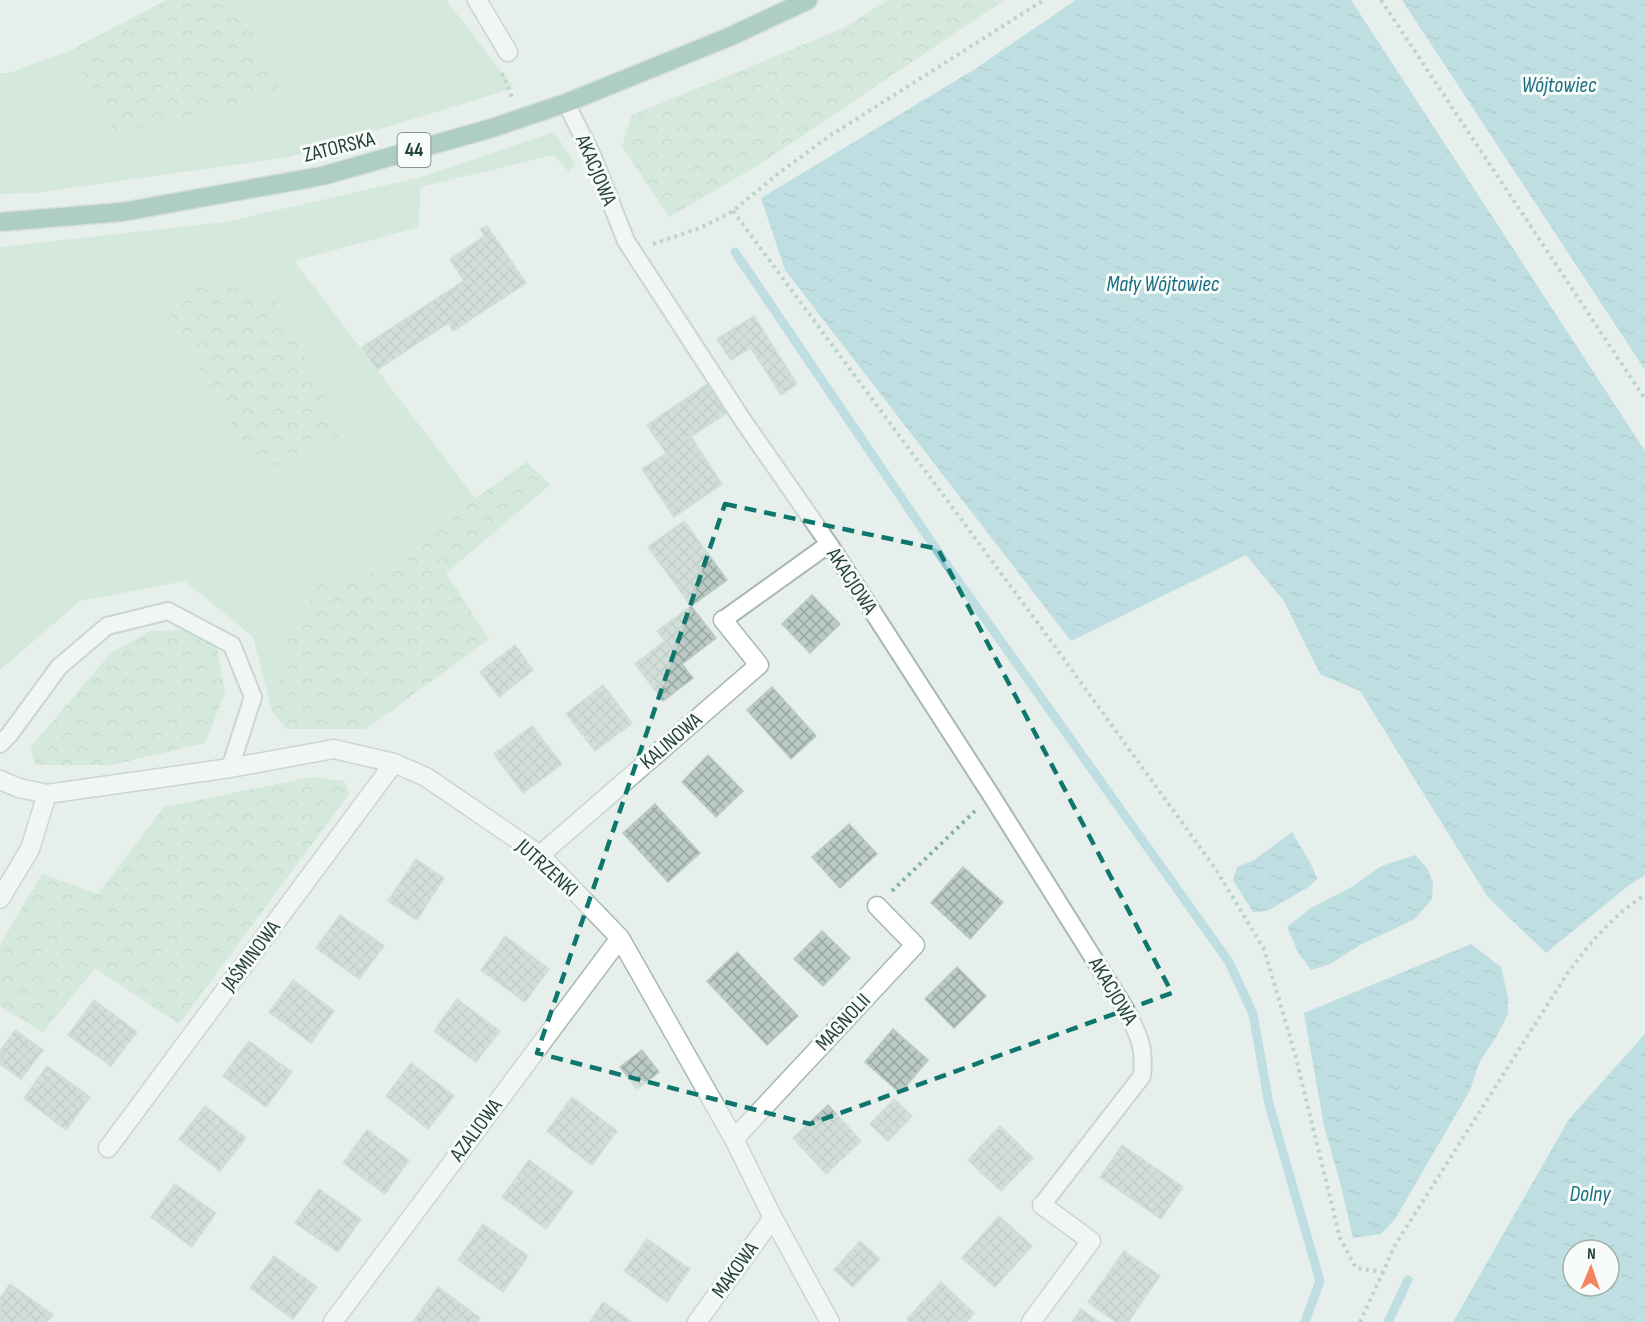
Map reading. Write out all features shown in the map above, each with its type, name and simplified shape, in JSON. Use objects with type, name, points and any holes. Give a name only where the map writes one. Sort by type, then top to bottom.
[{"type":"main road","name":"ZATORSKA","points":[[0,222],[122,212],[322,176],[492,128],[566,103],[729,37],[808,0]]},
{"type":"street","points":[[477,0],[504,45]]},
{"type":"street","name":"KALINOWA","points":[[540,855],[759,665],[723,620]]},
{"type":"street","name":"JUTRZENKI","points":[[47,794],[230,768],[334,749],[394,763],[426,777],[540,855],[620,939],[734,1139],[773,1218],[830,1322]]},
{"type":"street","name":"JAŚMINOWA","points":[[108,1148],[394,763]]},
{"type":"street","points":[[0,780],[19,788],[47,794],[30,849],[0,899]]},
{"type":"street","name":"MAGNOLII","points":[[734,1139],[915,945],[877,906]]},
{"type":"street","name":"AZALIOWA","points":[[333,1322],[620,939]]},
{"type":"street","points":[[1031,1322],[1091,1241],[1042,1205]]},
{"type":"street","name":"MAKOWA","points":[[697,1322],[773,1218]]},
{"type":"lane","name":"AKACJOWA","points":[[566,103],[592,155],[626,241],[744,422],[829,544],[991,795],[1126,1010],[1140,1039],[1144,1057],[1142,1076],[1042,1205]]},
{"type":"lane","points":[[723,620],[829,544]]},
{"type":"lane","points":[[0,744],[59,667],[107,626],[168,612],[232,645],[245,676],[253,697],[230,768]]},
{"type":"path","points":[[633,252],[700,228],[733,211],[828,137],[1044,0]]},
{"type":"path","points":[[1381,0],[1645,399]]},
{"type":"path","points":[[504,45],[498,61],[508,88],[525,117]]},
{"type":"path","points":[[733,211],[1026,607],[1215,868],[1264,949],[1295,1054],[1340,1238],[1356,1268],[1383,1272]]},
{"type":"path","points":[[877,906],[991,795]]},
{"type":"path","points":[[1360,1322],[1402,1235],[1567,974],[1596,935],[1645,895]]},
{"type":"highlighted area","points":[[725,504],[938,549],[1172,993],[810,1124],[537,1053]]},
{"type":"green space","points":[[167,0],[237,0],[282,94],[115,133],[69,51]]},
{"type":"green space","points":[[237,0],[446,0],[514,88],[289,157],[34,193],[0,194],[0,73],[9,73],[69,51],[115,133],[282,94]]},
{"type":"green space","points":[[888,0],[1004,0],[760,164],[669,217],[622,146],[632,115],[842,29]]},
{"type":"green space","points":[[554,132],[575,163],[569,172],[554,155],[420,187],[419,227],[294,261],[475,498],[355,583],[283,651],[272,711],[253,637],[185,581],[80,601],[0,670],[0,247],[225,222],[418,178]]},
{"type":"green space","points":[[196,285],[271,292],[345,434],[262,471],[167,319]]},
{"type":"green space","points":[[527,462],[550,485],[446,573],[489,639],[366,729],[287,729],[272,711],[283,651],[321,580],[355,583]]},
{"type":"green space","points":[[190,630],[217,646],[225,693],[205,743],[111,765],[36,765],[30,748],[110,654],[150,631]]},
{"type":"green space","points":[[311,777],[344,781],[349,794],[179,1024],[95,968],[43,1032],[0,1006],[0,945],[42,874],[98,894],[164,807]]},
{"type":"water","name":"Mały Wójtowiec","points":[[1076,0],[1351,0],[1645,451],[1645,875],[1629,885],[1546,953],[1487,896],[1360,691],[1320,674],[1284,601],[1246,555],[1071,641],[785,270],[761,198],[975,69]]},
{"type":"water","name":"Wójtowiec","points":[[1402,0],[1645,0],[1645,370]]},
{"type":"water","points":[[1292,832],[1317,879],[1307,888],[1267,911],[1253,912],[1233,880],[1237,867],[1254,860]]},
{"type":"water","points":[[1415,855],[1427,868],[1433,883],[1432,899],[1415,919],[1360,945],[1330,964],[1311,970],[1298,952],[1287,927],[1311,908],[1350,888],[1382,866]]},
{"type":"water","points":[[1471,944],[1501,967],[1508,998],[1508,1014],[1480,1061],[1469,1092],[1395,1219],[1381,1234],[1353,1238],[1324,1126],[1304,1013]]},
{"type":"water","name":"Dolny","points":[[1645,1034],[1645,1322],[1453,1322],[1569,1119]]},
{"type":"building","points":[[487,226],[526,283],[453,331],[448,323],[377,370],[362,347],[464,281],[450,259],[485,236],[480,229]]},
{"type":"building","points":[[754,316],[797,384],[781,395],[751,348],[731,360],[717,339]]},
{"type":"building","points":[[709,383],[728,412],[666,453],[647,425]]},
{"type":"building","points":[[691,437],[722,484],[674,517],[642,469]]},
{"type":"building","points":[[684,521],[727,580],[691,606],[648,547]]},
{"type":"building","points":[[812,595],[840,624],[810,653],[782,624]]},
{"type":"building","points":[[691,606],[716,638],[682,664],[657,631]]},
{"type":"building","points":[[664,641],[693,678],[663,701],[635,664]]},
{"type":"building","points":[[515,645],[533,670],[499,697],[480,672]]},
{"type":"building","points":[[603,685],[632,723],[595,751],[566,714]]},
{"type":"building","points":[[772,687],[816,736],[791,759],[747,710]]},
{"type":"building","points":[[532,726],[562,764],[523,793],[494,754]]},
{"type":"building","points":[[708,755],[743,791],[716,817],[682,782]]},
{"type":"building","points":[[655,804],[700,853],[668,882],[623,833]]},
{"type":"building","points":[[849,824],[877,854],[840,888],[812,857]]},
{"type":"building","points":[[416,859],[444,878],[417,920],[388,901]]},
{"type":"building","points":[[963,867],[1003,902],[970,939],[931,903]]},
{"type":"building","points":[[340,915],[384,946],[359,979],[316,948]]},
{"type":"building","points":[[822,931],[850,958],[823,986],[794,959]]},
{"type":"building","points":[[505,936],[549,969],[525,1002],[481,970]]},
{"type":"building","points":[[737,952],[798,1016],[767,1045],[707,981]]},
{"type":"building","points":[[957,967],[986,996],[954,1028],[925,999]]},
{"type":"building","points":[[293,980],[334,1011],[311,1043],[269,1012]]},
{"type":"building","points":[[457,999],[500,1031],[476,1062],[434,1031]]},
{"type":"building","points":[[94,1000],[137,1032],[111,1066],[68,1035]]},
{"type":"building","points":[[893,1029],[928,1060],[900,1093],[865,1062]]},
{"type":"building","points":[[15,1030],[43,1050],[21,1079],[0,1064],[0,1051]]},
{"type":"building","points":[[249,1041],[292,1072],[266,1107],[223,1076]]},
{"type":"building","points":[[642,1050],[659,1072],[637,1089],[620,1067]]},
{"type":"building","points":[[411,1063],[454,1096],[428,1129],[386,1096]]},
{"type":"building","points":[[47,1066],[90,1097],[66,1130],[24,1098]]},
{"type":"building","points":[[572,1097],[617,1131],[592,1165],[547,1131]]},
{"type":"building","points":[[894,1099],[912,1116],[888,1141],[870,1124]]},
{"type":"building","points":[[828,1105],[861,1141],[826,1174],[793,1138]]},
{"type":"building","points":[[205,1106],[246,1138],[220,1171],[179,1139]]},
{"type":"building","points":[[1000,1126],[1033,1158],[1001,1191],[968,1160]]},
{"type":"building","points":[[367,1130],[409,1160],[385,1194],[343,1163]]},
{"type":"building","points":[[1122,1145],[1183,1187],[1161,1219],[1100,1177]]},
{"type":"building","points":[[529,1160],[573,1192],[546,1229],[502,1197]]},
{"type":"building","points":[[175,1184],[216,1213],[192,1247],[151,1217]]},
{"type":"building","points":[[319,1189],[361,1219],[338,1252],[295,1223]]},
{"type":"building","points":[[999,1216],[1032,1246],[995,1287],[962,1258]]},
{"type":"building","points":[[483,1224],[528,1256],[503,1292],[458,1260]]},
{"type":"building","points":[[647,1239],[690,1269],[667,1302],[624,1271]]},
{"type":"building","points":[[860,1241],[880,1259],[853,1287],[834,1270]]},
{"type":"building","points":[[1124,1251],[1160,1276],[1128,1322],[1116,1322],[1088,1302]]},
{"type":"building","points":[[274,1256],[317,1287],[293,1319],[250,1288]]},
{"type":"building","points":[[941,1282],[974,1313],[967,1322],[910,1322],[907,1319]]},
{"type":"building","points":[[10,1284],[53,1315],[47,1322],[0,1322],[0,1298]]},
{"type":"building","points":[[438,1287],[480,1318],[477,1322],[413,1322]]},
{"type":"building","points":[[603,1302],[632,1322],[590,1322]]},
{"type":"building","points":[[1081,1309],[1099,1322],[1072,1322]]},
{"type":"waterway","points":[[735,252],[951,571],[1229,962],[1253,1014],[1269,1104],[1320,1281],[1305,1322]]},
{"type":"waterway","points":[[1388,1322],[1408,1280]]}]
